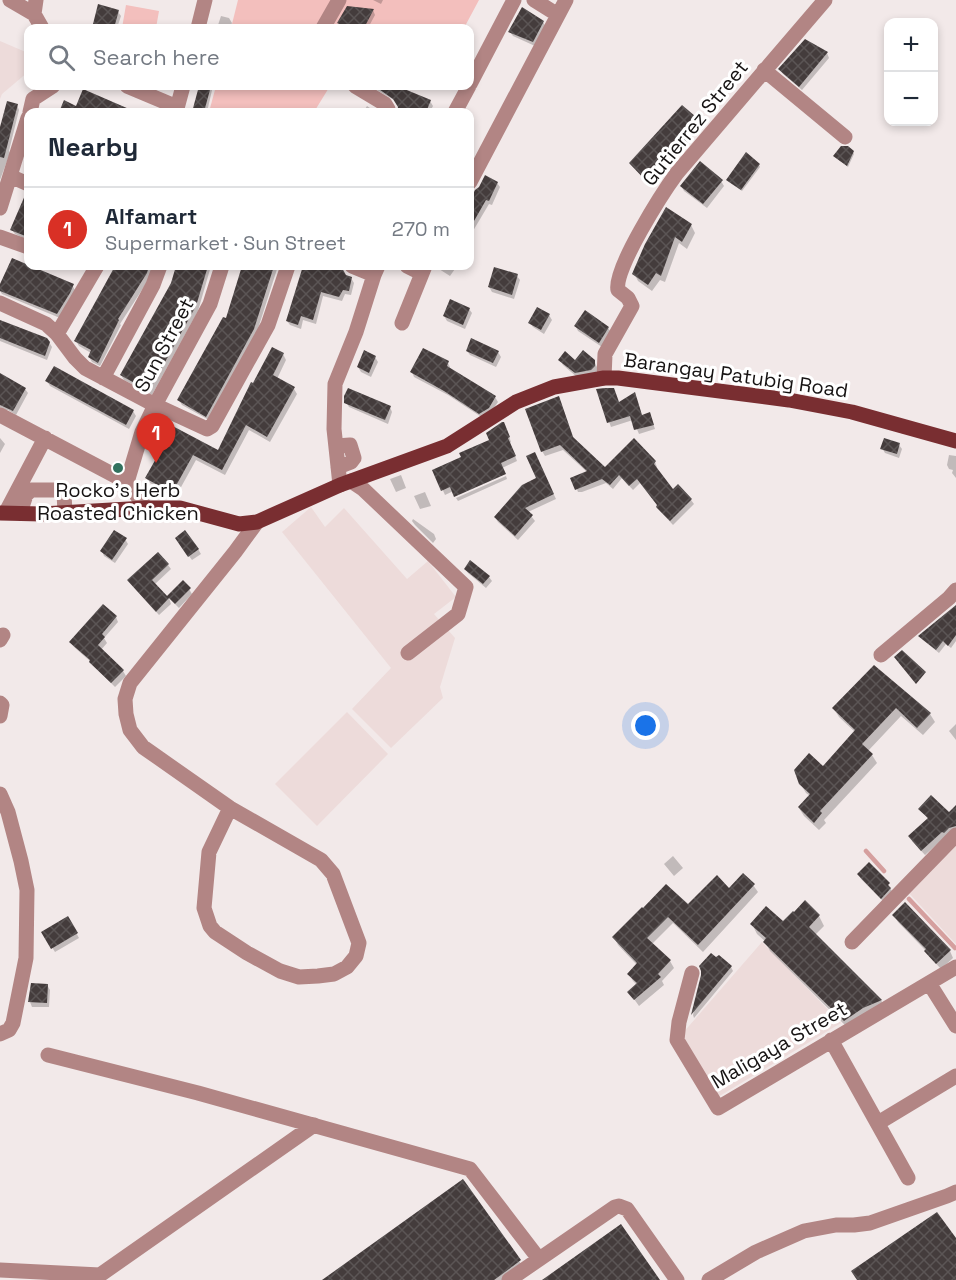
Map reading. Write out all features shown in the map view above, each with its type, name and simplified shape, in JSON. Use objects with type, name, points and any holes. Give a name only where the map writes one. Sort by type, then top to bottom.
[{"type":"main road","name":"Barangay Patubig Road","points":[[8,513],[42,514],[180,508],[239,524],[257,522],[346,483],[447,446],[516,402],[554,387],[604,378],[789,400],[852,412],[956,441]]},
{"type":"street","points":[[10,0],[35,7],[41,24]]},
{"type":"street","points":[[199,24],[205,0]]},
{"type":"street","points":[[325,24],[339,0]]},
{"type":"street","points":[[474,76],[514,0]]},
{"type":"street","points":[[534,0],[558,15]]},
{"type":"street","points":[[474,174],[566,0]]},
{"type":"street","name":"Gutierrez Street","points":[[604,378],[604,354],[632,306],[617,287],[623,265],[662,194],[676,172],[825,0]]},
{"type":"street","points":[[764,70],[845,137]]},
{"type":"street","points":[[31,108],[33,99],[47,90]]},
{"type":"street","points":[[136,90],[172,108]]},
{"type":"street","points":[[177,108],[182,90]]},
{"type":"street","points":[[361,90],[385,104],[387,108]]},
{"type":"street","points":[[457,108],[466,90]]},
{"type":"street","points":[[0,208],[24,131]]},
{"type":"street","points":[[10,176],[24,182]]},
{"type":"street","points":[[0,237],[24,246]]},
{"type":"street","points":[[57,334],[89,270]]},
{"type":"street","points":[[103,378],[153,285],[159,270]]},
{"type":"street","name":"Sun Street","points":[[127,482],[142,432],[210,304],[221,270]]},
{"type":"street","points":[[0,303],[46,324],[85,368],[155,405],[204,428],[210,428],[268,326],[287,270]]},
{"type":"street","points":[[376,270],[356,332],[335,384],[334,429],[338,467],[346,483],[363,489],[466,587],[458,614],[408,653]]},
{"type":"street","points":[[402,323],[423,270]]},
{"type":"street","points":[[0,415],[127,482],[146,508]]},
{"type":"street","points":[[8,513],[45,438]]},
{"type":"street","points":[[8,513],[31,490],[61,490],[64,492],[65,513]]},
{"type":"street","points":[[230,808],[209,852],[204,908],[210,926],[215,932],[247,953],[280,971],[299,977],[334,974],[347,967],[357,956],[359,943],[333,874],[321,860],[230,808],[142,747],[130,730],[126,714],[125,699],[130,683],[257,522]]},
{"type":"street","points":[[881,655],[956,590]]},
{"type":"street","points":[[0,703],[2,705],[0,716]]},
{"type":"street","points":[[0,794],[8,812],[21,861],[27,902],[26,958],[13,1023],[9,1030],[0,1034]]},
{"type":"street","points":[[852,942],[956,835]]},
{"type":"street","name":"Maligaya Street","points":[[692,973],[679,1022],[678,1040],[718,1108],[956,967]]},
{"type":"street","points":[[929,983],[956,1026]]},
{"type":"street","points":[[831,1040],[908,1178]]},
{"type":"street","points":[[48,1055],[198,1093],[470,1169],[539,1259]]},
{"type":"street","points":[[878,1123],[956,1076]]},
{"type":"street","points":[[0,1270],[100,1275],[314,1125]]},
{"type":"street","points":[[709,1280],[756,1252],[804,1231],[829,1226],[870,1223],[952,1194],[956,1210]]},
{"type":"street","points":[[509,1280],[619,1206],[627,1209],[677,1280]]},
{"type":"shaded area","points":[[238,0],[479,0],[466,24],[232,24]]},
{"type":"shaded area","points":[[126,5],[159,11],[157,24],[123,24]]},
{"type":"shaded area","points":[[0,41],[24,51],[24,75],[2,94],[0,99]]},
{"type":"shaded area","points":[[215,90],[328,90],[316,108],[210,108]]},
{"type":"shaded area","points":[[311,507],[325,527],[344,508],[407,579],[428,561],[456,597],[434,614],[455,638],[440,687],[443,698],[391,748],[352,709],[391,668],[282,532]]},
{"type":"shaded area","points":[[347,712],[388,754],[317,826],[275,784]]},
{"type":"shaded area","points":[[956,845],[956,944],[908,892]]},
{"type":"shaded area","points":[[762,942],[841,1023],[718,1097],[682,1034]]},
{"type":"building","points":[[98,4],[119,10],[115,24],[93,24]]},
{"type":"building","points":[[347,6],[374,9],[366,24],[337,23]]},
{"type":"building","points":[[522,7],[544,21],[533,42],[508,32]]},
{"type":"building","points":[[805,39],[828,52],[799,87],[778,69]]},
{"type":"building","points":[[83,90],[85,90],[127,108],[61,108],[64,100],[76,106]]},
{"type":"building","points":[[198,90],[210,90],[205,108],[193,108]]},
{"type":"building","points":[[380,90],[407,90],[431,100],[428,108],[398,108],[393,99]]},
{"type":"building","points":[[7,101],[18,104],[4,158],[0,157],[0,127]]},
{"type":"building","points":[[682,105],[702,122],[649,184],[629,163]]},
{"type":"building","points":[[841,146],[848,146],[854,151],[847,166],[833,156]]},
{"type":"building","points":[[746,152],[760,164],[741,190],[726,180]]},
{"type":"building","points":[[700,161],[723,180],[703,204],[680,186]]},
{"type":"building","points":[[485,175],[498,182],[489,201],[486,200],[474,221],[474,192]]},
{"type":"building","points":[[24,198],[24,235],[10,230]]},
{"type":"building","points":[[666,207],[692,224],[682,242],[675,237],[661,276],[656,273],[648,285],[632,274],[645,244]]},
{"type":"building","points":[[12,258],[24,263],[24,270],[41,270],[74,284],[57,314],[0,291],[0,284]]},
{"type":"building","points":[[494,267],[518,274],[512,295],[488,287]]},
{"type":"building","points":[[113,270],[148,270],[118,319],[98,363],[88,357],[91,350],[74,341]]},
{"type":"building","points":[[175,270],[207,270],[196,306],[149,391],[120,375],[171,283]]},
{"type":"building","points":[[241,270],[273,270],[254,329],[206,417],[177,400],[223,317],[226,318]]},
{"type":"building","points":[[302,270],[343,270],[346,275],[352,277],[349,291],[343,290],[339,297],[321,292],[313,320],[301,316],[298,325],[286,321]]},
{"type":"building","points":[[450,299],[470,308],[463,325],[443,316]]},
{"type":"building","points":[[537,307],[550,314],[541,330],[528,323]]},
{"type":"building","points":[[585,310],[609,327],[599,343],[574,326]]},
{"type":"building","points":[[0,320],[47,338],[50,342],[45,356],[0,338]]},
{"type":"building","points":[[471,338],[499,351],[493,363],[466,351]]},
{"type":"building","points":[[272,347],[284,353],[273,375],[295,387],[267,437],[246,425],[222,470],[193,455],[172,493],[145,478],[166,441],[157,437],[165,422],[218,450],[251,382],[253,383]]},
{"type":"building","points":[[423,348],[449,361],[447,366],[496,396],[489,408],[479,414],[410,372]]},
{"type":"building","points":[[364,350],[376,356],[369,373],[357,367]]},
{"type":"building","points":[[583,350],[595,360],[595,366],[591,370],[575,373],[558,360],[565,351],[575,360]]},
{"type":"building","points":[[54,366],[134,410],[126,425],[45,381]]},
{"type":"building","points":[[0,373],[26,388],[13,411],[0,405]]},
{"type":"building","points":[[348,388],[391,406],[385,420],[344,403],[344,396]]},
{"type":"building","points":[[614,388],[619,402],[635,392],[642,415],[650,412],[654,425],[634,430],[630,416],[607,423],[596,389]]},
{"type":"building","points":[[559,396],[573,437],[605,467],[634,438],[656,461],[654,464],[673,489],[678,484],[692,499],[670,521],[656,507],[657,505],[637,479],[629,486],[619,475],[610,485],[602,479],[575,490],[570,478],[587,471],[560,445],[541,452],[525,409]]},
{"type":"building","points":[[504,422],[516,456],[501,463],[506,474],[454,497],[450,487],[441,491],[432,470],[461,457],[459,453],[489,440],[486,433]]},
{"type":"building","points":[[884,438],[900,443],[897,454],[880,449]]},
{"type":"building","points":[[535,452],[554,494],[525,508],[533,515],[515,536],[494,517],[522,485],[536,478],[526,456]]},
{"type":"building","points":[[114,530],[127,538],[112,560],[100,551]]},
{"type":"building","points":[[185,530],[199,549],[188,557],[175,538]]},
{"type":"building","points":[[158,552],[169,564],[152,580],[169,598],[156,612],[127,580]]},
{"type":"building","points":[[470,560],[490,576],[483,584],[464,569]]},
{"type":"building","points":[[183,580],[191,588],[175,604],[167,596]]},
{"type":"building","points":[[103,604],[117,616],[102,634],[105,637],[98,645],[124,670],[111,683],[69,642]]},
{"type":"building","points":[[956,605],[956,635],[948,646],[943,641],[936,650],[918,636]]},
{"type":"building","points":[[902,650],[926,672],[916,684],[894,657]]},
{"type":"building","points":[[874,665],[931,713],[917,728],[896,708],[862,744],[873,754],[820,811],[822,813],[814,823],[798,807],[810,794],[799,784],[794,770],[809,753],[823,766],[855,730],[832,708]]},
{"type":"building","points":[[931,795],[949,812],[956,805],[956,826],[942,832],[921,851],[908,836],[928,818],[918,809]]},
{"type":"building","points":[[869,862],[890,883],[888,885],[891,888],[881,899],[857,874]]},
{"type":"building","points":[[743,873],[755,884],[698,945],[668,917],[647,938],[671,960],[658,974],[661,977],[634,1000],[627,992],[637,983],[627,974],[637,963],[612,937],[666,884],[688,904],[717,875],[729,888]]},
{"type":"building","points":[[805,900],[820,915],[809,927],[882,1000],[863,1008],[844,1021],[763,942],[766,938],[750,924],[766,906],[783,921]]},
{"type":"building","points":[[905,902],[951,950],[936,964],[924,951],[926,949],[892,915]]},
{"type":"building","points":[[68,916],[78,933],[51,949],[41,932]]},
{"type":"building","points":[[711,953],[716,957],[719,955],[732,966],[691,1015],[701,975],[699,966]]},
{"type":"building","points":[[31,983],[48,984],[47,1003],[28,1002]]},
{"type":"building","points":[[463,1179],[521,1260],[501,1275],[494,1280],[322,1280]]},
{"type":"building","points":[[937,1212],[956,1238],[956,1280],[857,1280],[851,1271]]},
{"type":"building","points":[[621,1224],[660,1280],[542,1280]]},
{"type":"waterway","points":[[866,851],[884,871]]},
{"type":"waterway","points":[[909,899],[955,948]]},
{"type":"place","name":"Alfamart","points":[[156,463]]},
{"type":"place","name":"Rocko’s Herb Roasted Chicken","points":[[118,468]]}]
